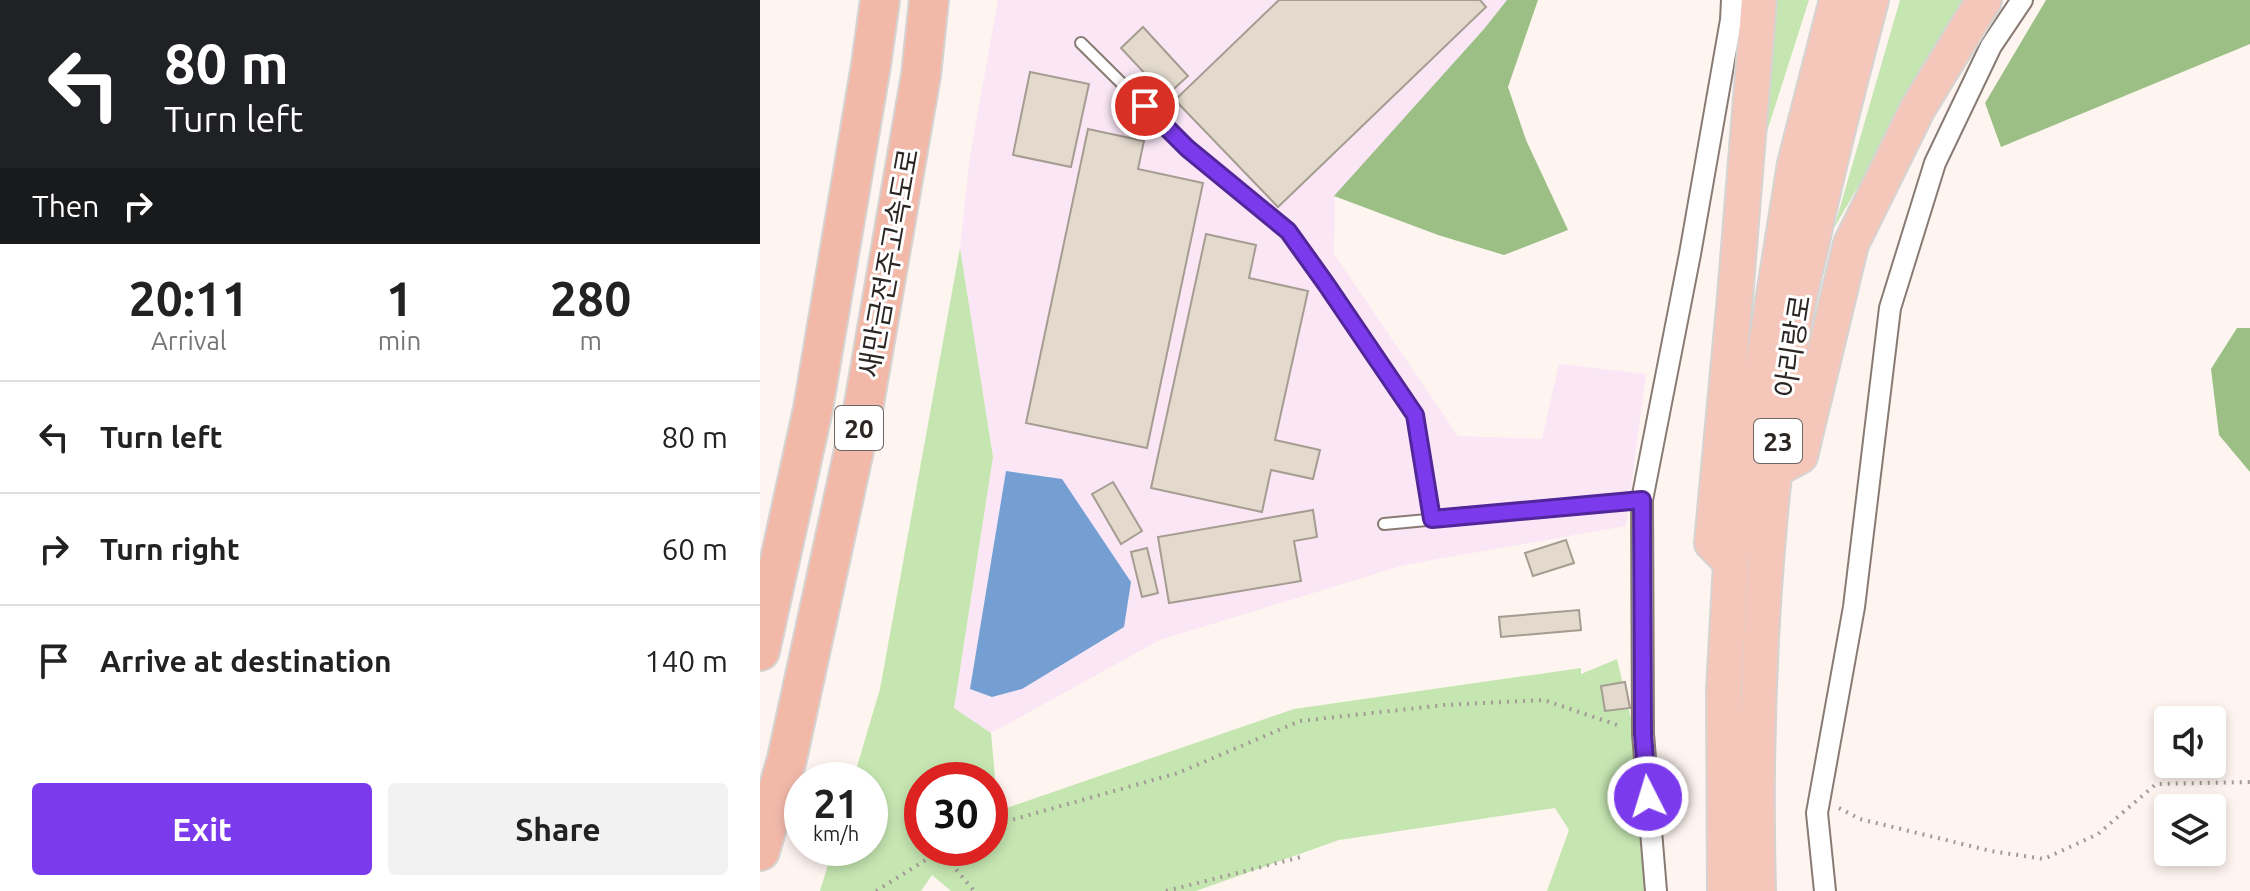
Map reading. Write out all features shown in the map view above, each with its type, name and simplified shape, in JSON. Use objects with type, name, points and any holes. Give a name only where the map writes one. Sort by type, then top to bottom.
[{"type":"highway","name":"새만금전주고속도로","points":[[760,651],[813,409],[880,0]]},
{"type":"highway","name":"새만금전주고속도로","points":[[760,851],[787,759],[864,404],[921,75],[929,0]]},
{"type":"highway","points":[[1731,563],[1712,543],[1759,0]]},
{"type":"highway","name":"아리랑로","points":[[1725,891],[1724,690],[1731,563],[1795,164],[1837,0]]},
{"type":"highway","name":"아리랑로","points":[[1758,891],[1756,821],[1762,613],[1774,470],[1794,321],[1830,158],[1871,0]]},
{"type":"highway","points":[[1774,470],[1800,456],[1851,244],[1918,108],[1984,0]]},
{"type":"street","points":[[1656,891],[1643,734],[1642,500],[1690,254],[1732,0]]},
{"type":"street","points":[[1825,891],[1817,813],[1854,607],[1890,308],[1935,163],[1991,46],[2022,0]]},
{"type":"lane","points":[[1081,43],[1187,148],[1288,231],[1415,415],[1432,519]]},
{"type":"lane","points":[[1384,524],[1642,500]]},
{"type":"path","points":[[1008,821],[1178,773],[1300,721],[1444,705],[1544,700],[1643,734]]},
{"type":"path","points":[[1820,797],[1860,819],[1991,851],[2044,859],[2098,834],[2156,784],[2250,782]]},
{"type":"path","points":[[1166,891],[1301,857]]},
{"type":"path","points":[[876,891],[916,866]]},
{"type":"path","points":[[956,866],[974,891]]},
{"type":"shaded area","points":[[998,0],[1507,0],[1335,196],[1334,254],[1458,436],[1542,439],[1559,364],[1646,374],[1626,526],[1404,565],[1160,640],[991,733],[954,709],[993,457],[960,248],[970,156]]},
{"type":"green space","points":[[1507,0],[1538,0],[1508,87],[1526,140],[1568,230],[1504,255],[1438,235],[1334,196],[1484,29]]},
{"type":"green space","points":[[1770,0],[1809,0],[1762,147]]},
{"type":"green space","points":[[1900,0],[1966,0],[1834,228]]},
{"type":"green space","points":[[2046,0],[2250,0],[2250,44],[2001,147],[1985,103]]},
{"type":"green space","points":[[960,248],[993,457],[954,708],[991,733],[994,762],[904,762],[904,866],[1008,866],[1008,808],[1294,709],[1581,668],[1581,674],[1617,659],[1636,740],[1650,891],[1547,891],[1569,830],[1555,808],[1339,840],[1196,891],[951,891],[932,875],[921,891],[820,891],[828,866],[888,866],[888,762],[858,762],[880,689]]},
{"type":"green space","points":[[2237,328],[2250,328],[2250,472],[2219,435],[2211,369]]},
{"type":"water","points":[[1006,471],[1062,479],[1131,582],[1124,627],[1022,689],[992,697],[970,689]]},
{"type":"building","points":[[1279,0],[1480,0],[1486,7],[1278,207],[1175,100]]},
{"type":"building","points":[[1143,27],[1188,76],[1166,96],[1121,48]]},
{"type":"building","points":[[1030,72],[1089,84],[1071,167],[1013,155]]},
{"type":"building","points":[[1088,129],[1144,141],[1138,169],[1203,183],[1147,448],[1026,423]]},
{"type":"building","points":[[1206,234],[1256,245],[1249,278],[1308,291],[1275,440],[1320,450],[1313,479],[1271,470],[1262,512],[1151,488]]},
{"type":"building","points":[[1113,482],[1142,531],[1121,544],[1092,494]]},
{"type":"building","points":[[1313,510],[1317,537],[1294,541],[1301,581],[1169,603],[1158,537]]},
{"type":"building","points":[[1566,540],[1574,563],[1533,576],[1525,553]]},
{"type":"building","points":[[1147,548],[1158,593],[1142,597],[1131,552]]},
{"type":"building","points":[[1579,610],[1581,630],[1501,637],[1499,617]]},
{"type":"building","points":[[1625,682],[1630,708],[1605,711],[1601,686]]},
{"type":"route","points":[[1145,106],[1187,148],[1288,231],[1326,284],[1415,415],[1432,519],[1642,500],[1643,734],[1648,797]]}]
